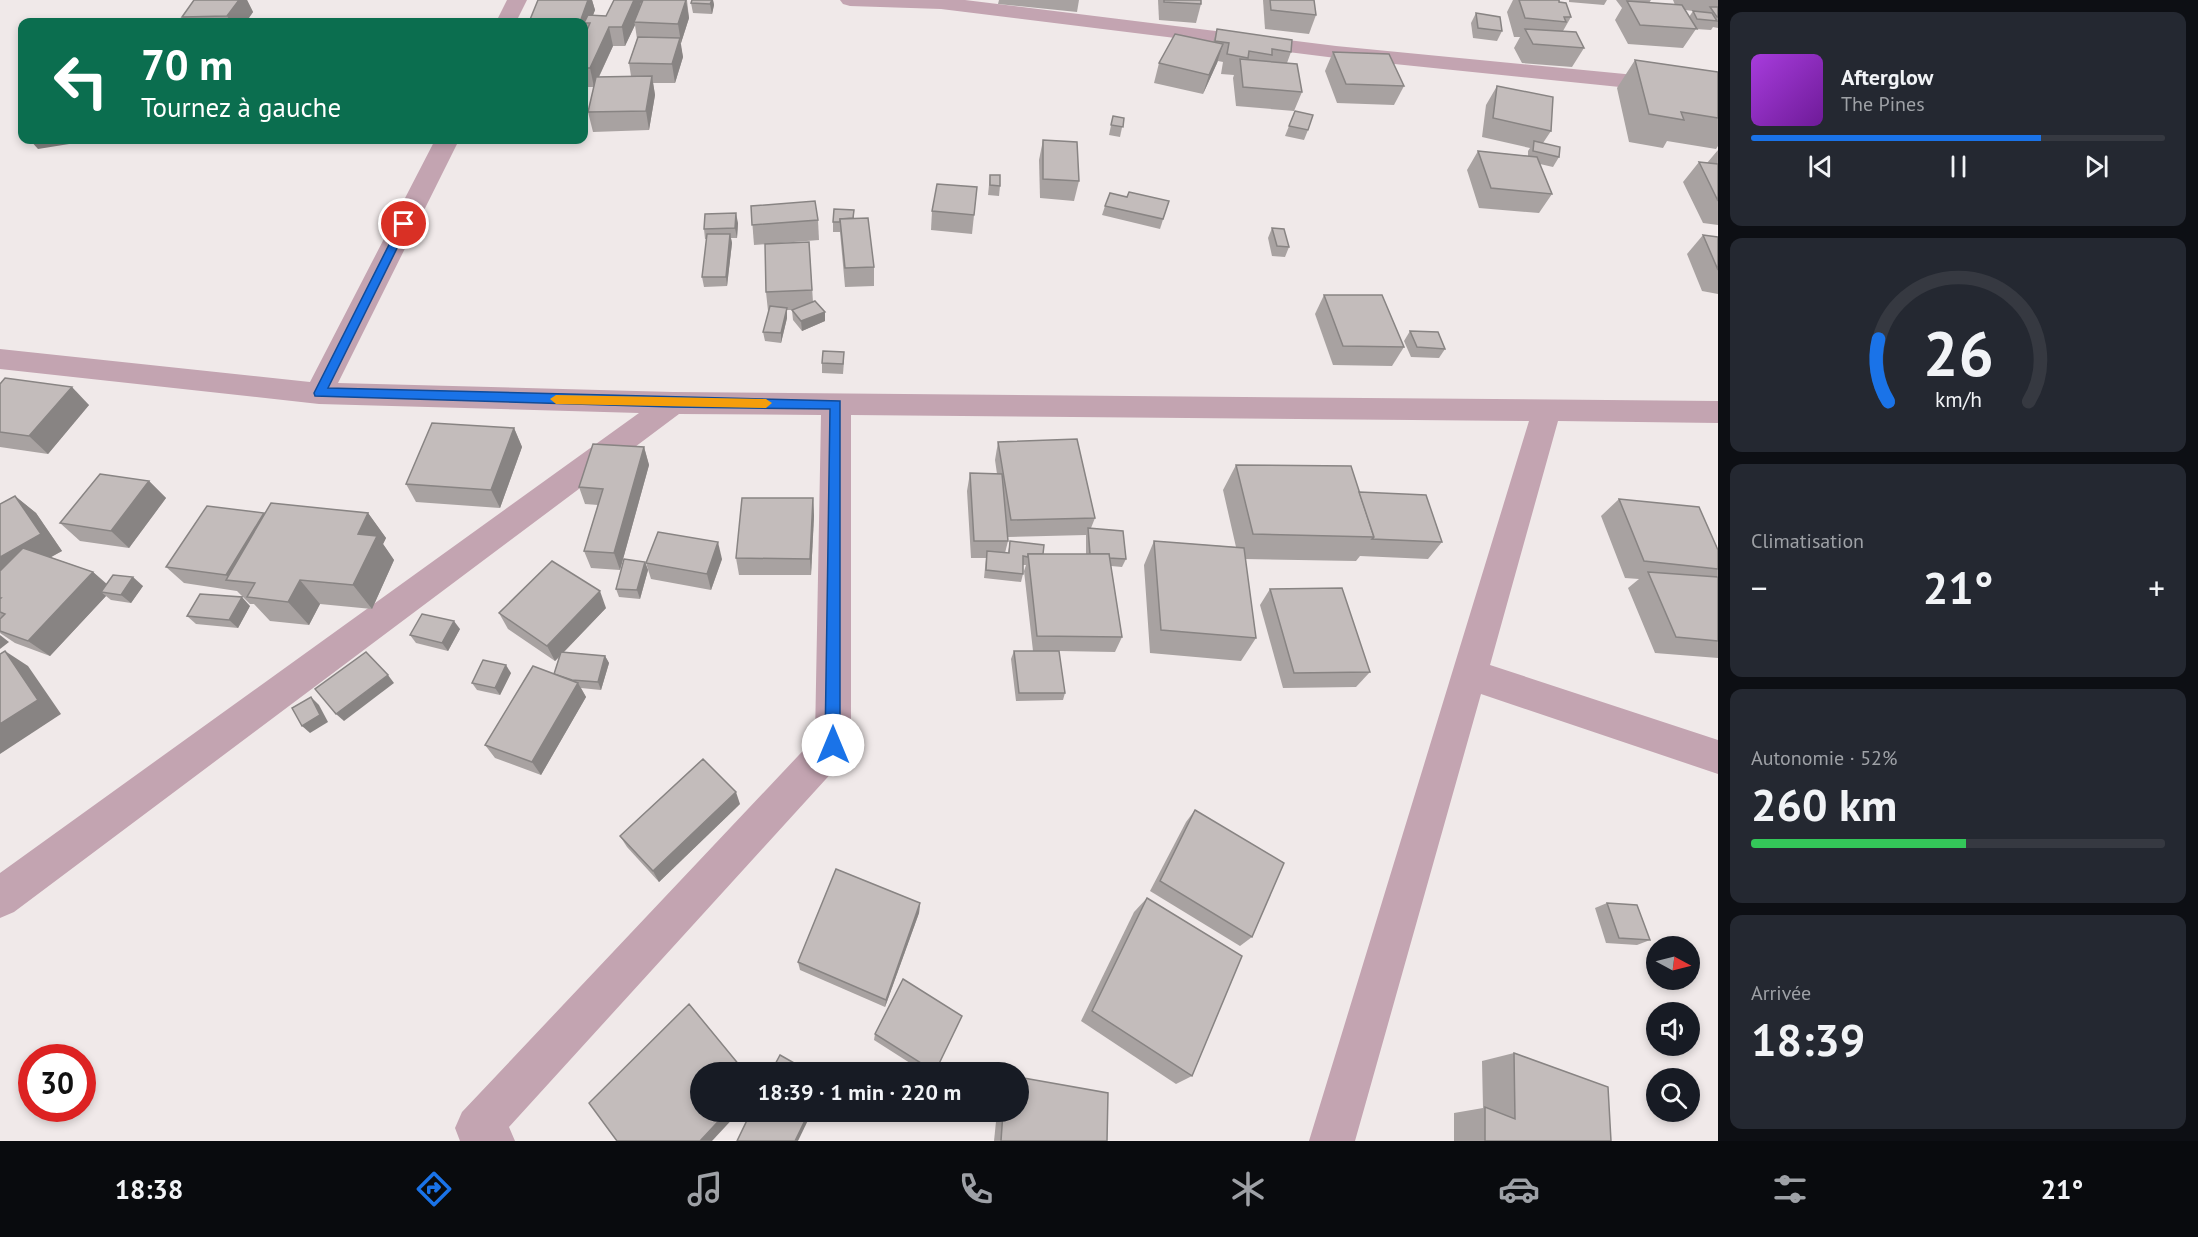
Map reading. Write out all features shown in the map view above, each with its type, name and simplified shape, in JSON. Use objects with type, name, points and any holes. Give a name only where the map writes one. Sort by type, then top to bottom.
[{"type":"street","points":[[508,18],[517,0]]},
{"type":"street","points":[[850,0],[941,1],[1336,52],[1718,90]]},
{"type":"street","points":[[320,393],[445,144]]},
{"type":"street","points":[[0,385],[10,361],[320,393],[673,403],[1718,412]]},
{"type":"street","points":[[0,898],[673,403]]},
{"type":"street","points":[[492,1141],[478,1128],[833,745],[836,404]]},
{"type":"street","points":[[1332,1141],[1547,410]]},
{"type":"street","points":[[1469,675],[1718,757]]},
{"type":"building","points":[[194,0],[239,0],[227,16],[182,17]]},
{"type":"building","points":[[538,0],[588,0],[581,18],[531,18]]},
{"type":"building","points":[[614,0],[634,0],[622,27],[609,27],[588,68],[590,23],[586,18],[588,15],[606,16]]},
{"type":"building","points":[[643,0],[686,0],[678,24],[634,22]]},
{"type":"building","points":[[692,0],[712,0],[710,4],[691,3]]},
{"type":"building","points":[[1164,0],[1201,0],[1201,4],[1164,2]]},
{"type":"building","points":[[1270,0],[1314,0],[1316,15],[1271,10]]},
{"type":"building","points":[[1519,0],[1559,0],[1559,2],[1566,3],[1571,17],[1564,17],[1566,22],[1525,18]]},
{"type":"building","points":[[1627,1],[1682,5],[1697,29],[1640,25]]},
{"type":"building","points":[[1710,7],[1718,7],[1718,17],[1717,17]]},
{"type":"building","points":[[1693,11],[1712,13],[1717,21],[1697,19]]},
{"type":"building","points":[[1476,13],[1500,17],[1502,31],[1478,28]]},
{"type":"building","points":[[1217,29],[1292,40],[1291,52],[1272,49],[1272,55],[1249,51],[1248,58],[1227,54],[1229,43],[1215,41]]},
{"type":"building","points":[[1525,29],[1576,32],[1584,48],[1533,44]]},
{"type":"building","points":[[1175,34],[1223,44],[1209,75],[1159,63]]},
{"type":"building","points":[[638,37],[680,38],[672,64],[629,63]]},
{"type":"building","points":[[1333,52],[1389,54],[1404,86],[1346,84]]},
{"type":"building","points":[[1240,59],[1297,64],[1302,92],[1243,87]]},
{"type":"building","points":[[1635,60],[1718,72],[1718,118],[1681,112],[1684,120],[1649,114]]},
{"type":"building","points":[[652,76],[646,111],[588,112],[596,77]]},
{"type":"building","points":[[1497,86],[1553,97],[1551,131],[1493,118]]},
{"type":"building","points":[[1295,111],[1313,115],[1308,130],[1289,126]]},
{"type":"building","points":[[1113,116],[1124,118],[1123,127],[1111,125]]},
{"type":"building","points":[[1043,140],[1077,142],[1079,181],[1043,179]]},
{"type":"building","points":[[1534,141],[1560,147],[1559,157],[1533,151]]},
{"type":"building","points":[[1478,151],[1537,157],[1552,194],[1491,188]]},
{"type":"building","points":[[1699,162],[1718,164],[1718,201]]},
{"type":"building","points":[[990,175],[1000,175],[1000,186],[990,185]]},
{"type":"building","points":[[937,184],[977,187],[974,215],[932,211]]},
{"type":"building","points":[[1129,192],[1169,201],[1163,219],[1105,206],[1110,193],[1127,197]]},
{"type":"building","points":[[815,201],[818,220],[752,225],[751,206]]},
{"type":"building","points":[[834,209],[854,210],[853,218],[833,222]]},
{"type":"building","points":[[736,213],[735,228],[704,229],[705,214]]},
{"type":"building","points":[[868,218],[874,267],[845,268],[840,219]]},
{"type":"building","points":[[1272,228],[1284,229],[1289,247],[1277,246]]},
{"type":"building","points":[[707,234],[730,234],[726,277],[702,277]]},
{"type":"building","points":[[1703,235],[1718,237],[1718,270]]},
{"type":"building","points":[[809,242],[812,290],[766,292],[765,244]]},
{"type":"building","points":[[1324,295],[1382,295],[1404,347],[1343,346]]},
{"type":"building","points":[[815,301],[825,312],[801,321],[792,310]]},
{"type":"building","points":[[770,306],[787,308],[781,333],[763,332]]},
{"type":"building","points":[[1410,331],[1438,332],[1445,349],[1417,347]]},
{"type":"building","points":[[823,351],[844,352],[843,364],[822,363]]},
{"type":"building","points":[[5,378],[72,387],[29,436],[0,432],[0,384]]},
{"type":"building","points":[[432,423],[514,428],[491,490],[406,484]]},
{"type":"building","points":[[1077,439],[1095,518],[1011,520],[998,442]]},
{"type":"building","points":[[593,444],[644,447],[614,553],[584,551],[603,489],[579,487]]},
{"type":"building","points":[[1236,465],[1351,466],[1374,537],[1253,534]]},
{"type":"building","points":[[970,473],[1002,474],[1008,541],[974,541]]},
{"type":"building","points":[[100,474],[149,481],[111,531],[60,523]]},
{"type":"building","points":[[1359,492],[1426,495],[1442,542],[1372,539],[1374,537]]},
{"type":"building","points":[[15,496],[41,534],[0,557],[0,504]]},
{"type":"building","points":[[742,498],[813,498],[810,559],[736,558]]},
{"type":"building","points":[[1619,499],[1699,507],[1718,550],[1718,569],[1644,561]]},
{"type":"building","points":[[271,503],[368,513],[358,534],[377,536],[353,585],[300,580],[288,602],[247,597],[255,583],[226,580]]},
{"type":"building","points":[[207,506],[264,513],[226,575],[166,567]]},
{"type":"building","points":[[1088,528],[1123,531],[1126,559],[1109,558],[1109,554],[1090,554]]},
{"type":"building","points":[[658,532],[718,542],[707,574],[646,563]]},
{"type":"building","points":[[1010,541],[1044,545],[1043,554],[1023,556],[1023,574],[986,570],[987,551],[1009,553]]},
{"type":"building","points":[[1154,541],[1244,548],[1256,638],[1161,630]]},
{"type":"building","points":[[23,548],[93,572],[28,641],[0,631],[0,619],[5,614],[0,612],[0,571]]},
{"type":"building","points":[[1028,554],[1109,554],[1122,637],[1037,636]]},
{"type":"building","points":[[624,559],[645,562],[637,590],[616,589]]},
{"type":"building","points":[[552,561],[600,591],[547,646],[499,613]]},
{"type":"building","points":[[1648,572],[1718,577],[1718,641],[1676,637]]},
{"type":"building","points":[[113,575],[133,577],[121,595],[101,592]]},
{"type":"building","points":[[1342,588],[1370,672],[1294,673],[1270,589]]},
{"type":"building","points":[[200,594],[242,597],[229,620],[187,616]]},
{"type":"building","points":[[422,614],[454,621],[442,643],[410,635]]},
{"type":"building","points":[[5,651],[38,700],[0,724],[0,654]]},
{"type":"building","points":[[1014,651],[1059,651],[1065,693],[1019,693]]},
{"type":"building","points":[[366,652],[388,675],[336,714],[315,689]]},
{"type":"building","points":[[561,652],[605,656],[598,682],[572,680],[554,674]]},
{"type":"building","points":[[483,660],[506,665],[495,688],[472,683]]},
{"type":"building","points":[[533,666],[578,683],[532,762],[485,745]]},
{"type":"building","points":[[311,697],[320,715],[302,726],[292,708]]},
{"type":"building","points":[[703,759],[736,792],[653,871],[620,836]]},
{"type":"building","points":[[1195,810],[1284,863],[1252,937],[1160,881]]},
{"type":"building","points":[[836,869],[920,903],[886,1000],[798,962]]},
{"type":"building","points":[[1147,898],[1242,956],[1192,1076],[1092,1011]]},
{"type":"building","points":[[1607,903],[1637,905],[1649,936],[1646,936],[1646,940],[1619,938]]},
{"type":"building","points":[[903,979],[962,1016],[940,1062],[919,1062],[875,1034]]},
{"type":"building","points":[[689,1004],[737,1062],[690,1062],[690,1122],[718,1122],[700,1141],[617,1141],[589,1103]]},
{"type":"building","points":[[1514,1053],[1608,1087],[1611,1141],[1485,1141],[1485,1107],[1515,1119]]},
{"type":"building","points":[[780,1055],[792,1062],[776,1062]]},
{"type":"building","points":[[1029,1079],[1108,1093],[1107,1141],[1001,1141],[1002,1122],[1029,1122]]},
{"type":"building","points":[[746,1122],[804,1122],[795,1141],[737,1141]]},
{"type":"slow traffic","points":[[556,399],[766,403]]},
{"type":"route","points":[[404,224],[320,393],[673,403],[836,404],[833,745]]}]
